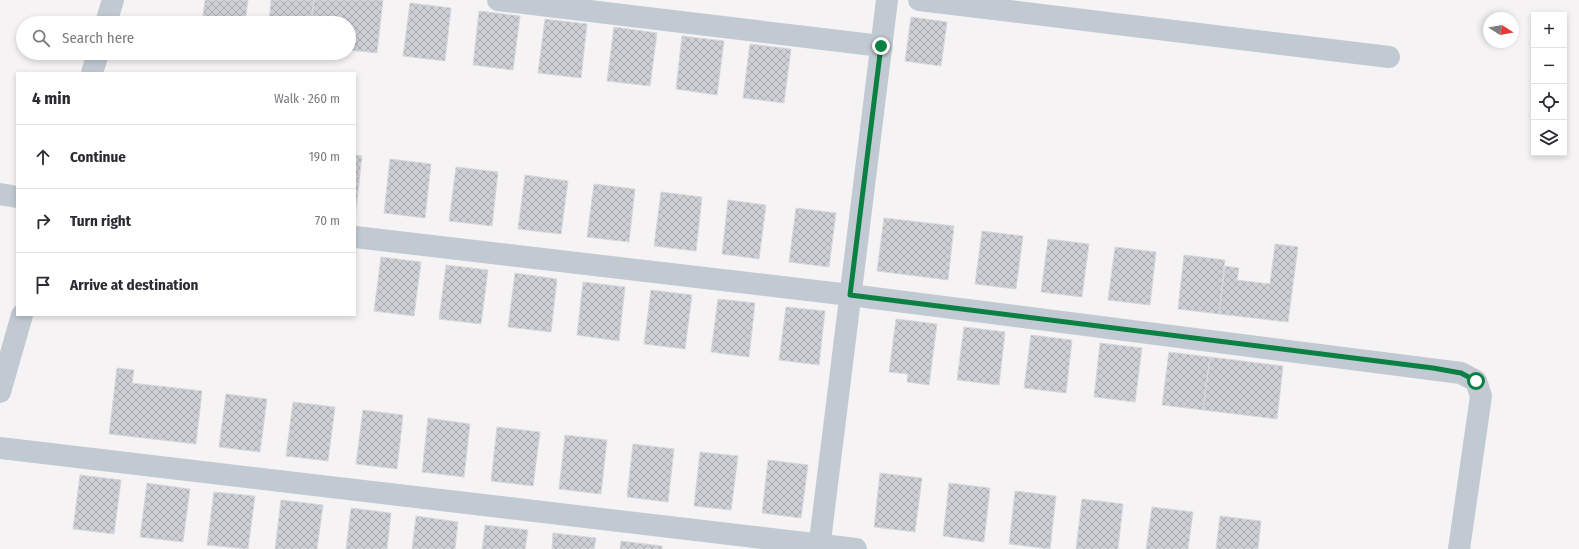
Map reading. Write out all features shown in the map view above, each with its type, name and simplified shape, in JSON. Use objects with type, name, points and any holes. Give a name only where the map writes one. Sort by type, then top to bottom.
[{"type":"lane","points":[[108,16],[113,0]]},
{"type":"lane","points":[[498,0],[881,46]]},
{"type":"lane","points":[[819,547],[887,0]]},
{"type":"lane","points":[[919,0],[1389,57]]},
{"type":"lane","points":[[92,72],[96,60]]},
{"type":"lane","points":[[0,194],[16,196]]},
{"type":"lane","points":[[356,237],[850,295],[1461,373],[1476,381],[1481,396],[1459,549]]},
{"type":"lane","points":[[0,392],[22,316]]},
{"type":"lane","points":[[0,448],[819,547],[856,549]]},
{"type":"building","points":[[205,0],[248,0],[246,16],[203,16]]},
{"type":"building","points":[[271,0],[314,0],[312,16],[270,16]]},
{"type":"building","points":[[314,0],[383,0],[377,53],[356,51],[356,16],[312,16]]},
{"type":"building","points":[[410,3],[451,8],[445,61],[403,56]]},
{"type":"building","points":[[479,11],[520,16],[513,70],[473,65]]},
{"type":"building","points":[[911,17],[947,22],[941,66],[905,61]]},
{"type":"building","points":[[545,19],[587,24],[581,78],[538,73]]},
{"type":"building","points":[[614,27],[657,33],[650,86],[607,81]]},
{"type":"building","points":[[682,36],[724,41],[717,95],[676,89]]},
{"type":"building","points":[[750,44],[791,49],[784,103],[743,98]]},
{"type":"building","points":[[356,155],[362,156],[356,209]]},
{"type":"building","points":[[390,159],[431,164],[425,218],[384,213]]},
{"type":"building","points":[[456,167],[498,172],[492,226],[449,221]]},
{"type":"building","points":[[525,175],[568,181],[561,234],[518,229]]},
{"type":"building","points":[[594,184],[635,189],[629,242],[587,237]]},
{"type":"building","points":[[661,192],[702,197],[696,251],[654,246]]},
{"type":"building","points":[[728,200],[766,205],[759,259],[722,254]]},
{"type":"building","points":[[796,208],[836,213],[829,267],[789,262]]},
{"type":"building","points":[[884,218],[954,226],[948,280],[877,271]]},
{"type":"building","points":[[982,231],[1023,236],[1016,289],[975,284]]},
{"type":"building","points":[[1048,239],[1089,244],[1082,297],[1041,292]]},
{"type":"building","points":[[1275,244],[1298,247],[1288,322],[1219,314],[1225,266],[1239,268],[1237,280],[1270,284]]},
{"type":"building","points":[[1115,247],[1156,252],[1150,305],[1108,300]]},
{"type":"building","points":[[1184,255],[1225,260],[1219,314],[1178,309]]},
{"type":"building","points":[[381,257],[421,262],[414,316],[374,311]]},
{"type":"building","points":[[446,265],[488,270],[481,324],[439,319]]},
{"type":"building","points":[[515,273],[557,279],[551,332],[508,327]]},
{"type":"building","points":[[583,282],[625,287],[619,341],[577,335]]},
{"type":"building","points":[[651,290],[692,295],[685,349],[644,344]]},
{"type":"building","points":[[718,299],[755,303],[749,357],[711,352]]},
{"type":"building","points":[[786,307],[825,311],[819,365],[779,360]]},
{"type":"building","points":[[896,319],[937,324],[929,385],[907,382],[908,374],[889,372]]},
{"type":"building","points":[[964,327],[1005,332],[999,385],[957,380]]},
{"type":"building","points":[[1031,335],[1072,340],[1066,393],[1024,388]]},
{"type":"building","points":[[1100,343],[1142,348],[1135,402],[1094,397]]},
{"type":"building","points":[[1169,352],[1210,357],[1203,410],[1162,405]]},
{"type":"building","points":[[1210,357],[1283,366],[1277,419],[1203,410]]},
{"type":"building","points":[[117,368],[134,370],[132,383],[202,391],[196,444],[109,434]]},
{"type":"building","points":[[226,394],[267,399],[260,452],[219,447]]},
{"type":"building","points":[[293,402],[335,407],[328,461],[286,456]]},
{"type":"building","points":[[363,410],[403,415],[397,469],[356,464]]},
{"type":"building","points":[[428,418],[470,424],[464,477],[422,472]]},
{"type":"building","points":[[497,427],[540,432],[533,486],[491,481]]},
{"type":"building","points":[[565,435],[607,440],[601,494],[559,489]]},
{"type":"building","points":[[633,444],[674,449],[668,502],[627,497]]},
{"type":"building","points":[[700,452],[738,456],[731,510],[694,506]]},
{"type":"building","points":[[768,460],[808,465],[801,518],[762,513]]},
{"type":"building","points":[[880,473],[922,478],[915,532],[874,527]]},
{"type":"building","points":[[80,475],[121,480],[114,534],[73,529]]},
{"type":"building","points":[[147,483],[190,489],[183,542],[140,537]]},
{"type":"building","points":[[949,483],[990,488],[984,542],[943,536]]},
{"type":"building","points":[[1015,491],[1056,496],[1050,549],[1009,544]]},
{"type":"building","points":[[214,492],[255,496],[248,549],[207,545]]},
{"type":"building","points":[[1082,499],[1123,504],[1118,549],[1076,549]]},
{"type":"building","points":[[281,500],[323,505],[317,549],[275,549]]},
{"type":"building","points":[[1152,507],[1193,512],[1188,549],[1146,549]]},
{"type":"building","points":[[351,508],[391,513],[387,549],[346,549]]},
{"type":"building","points":[[416,516],[458,522],[455,549],[412,549]]},
{"type":"building","points":[[1220,516],[1261,521],[1258,549],[1216,549]]},
{"type":"building","points":[[485,525],[528,530],[525,549],[482,549]]},
{"type":"building","points":[[553,533],[596,538],[594,549],[552,549]]},
{"type":"building","points":[[621,541],[662,546],[662,549],[620,549]]},
{"type":"route","points":[[881,46],[850,295],[1433,368],[1461,373],[1476,381]]}]
